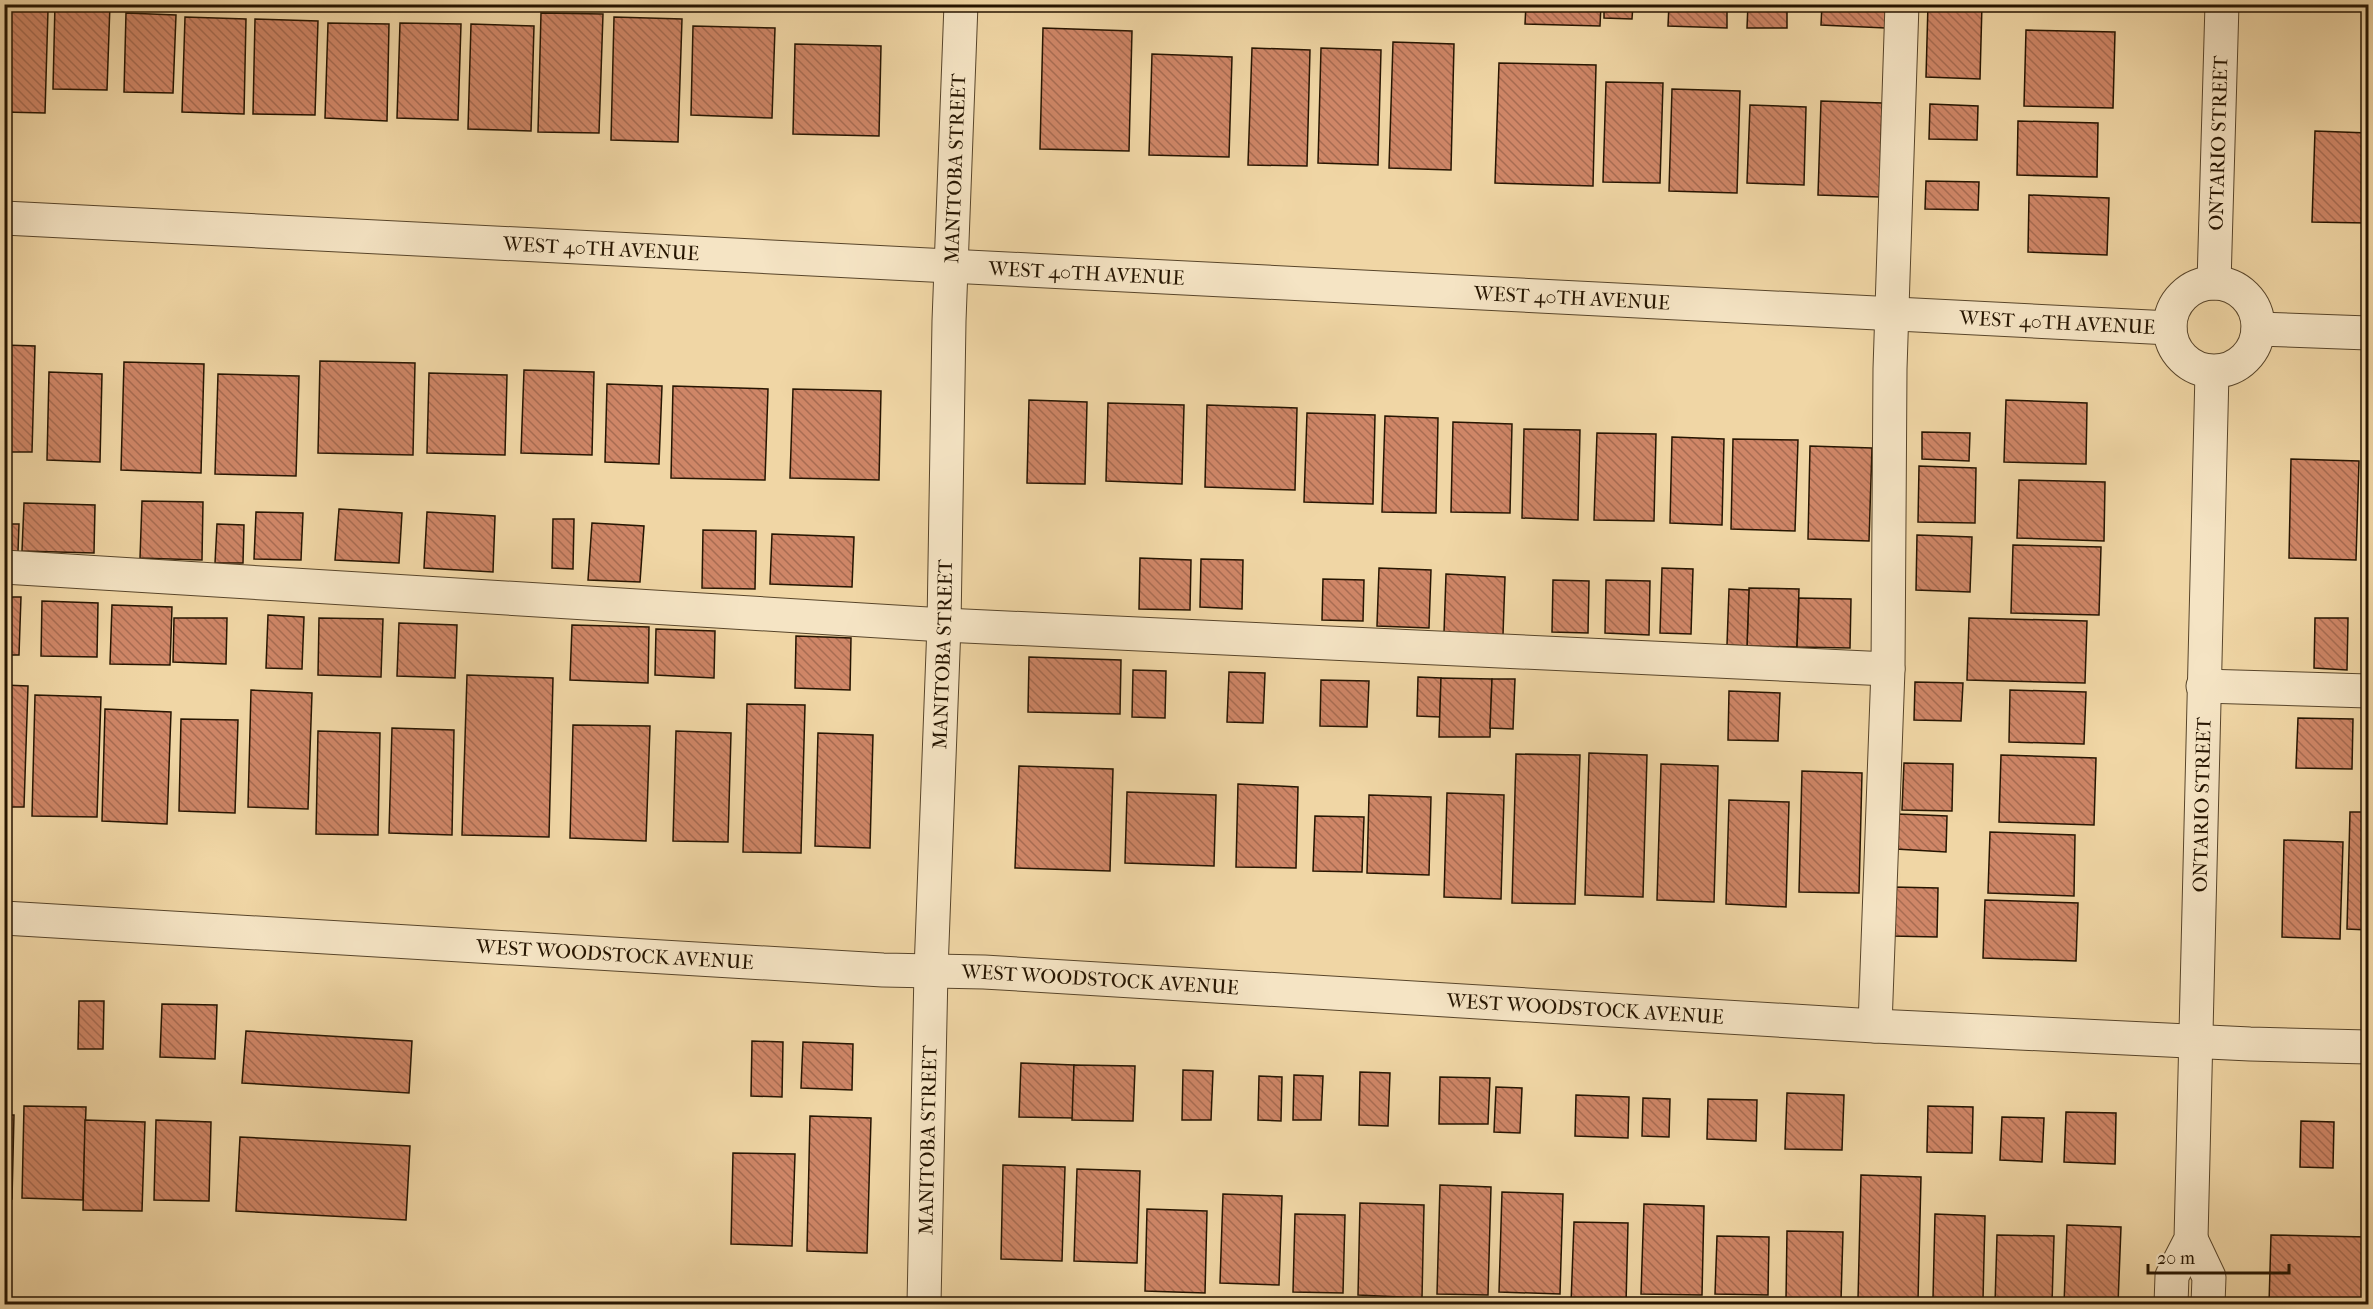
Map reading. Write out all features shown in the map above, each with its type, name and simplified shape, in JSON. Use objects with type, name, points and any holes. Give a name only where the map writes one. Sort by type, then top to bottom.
[{"type":"street","name":"MANITOBA STREET","points":[[924,1305],[931,971],[944,625],[949,321],[961,4]]},
{"type":"street","points":[[1875,1026],[1888,669],[1892,315],[1902,4]]},
{"type":"street","name":"ONTARIO STREET","points":[[2214,283],[2222,4]]},
{"type":"street","name":"WEST 40TH AVENUE","points":[[4,218],[2170,328]]},
{"type":"street","points":[[2214,283],[2227,285],[2240,292],[2250,302],[2256,315],[2258,329],[2254,346],[2244,360],[2229,368],[2212,372],[2196,368],[2183,358],[2173,344],[2170,328],[2173,311],[2183,296],[2196,287],[2214,283]]},
{"type":"street","points":[[2258,329],[2368,333]]},
{"type":"street","name":"ONTARIO STREET","points":[[2171,1305],[2172,1276],[2191,1239],[2212,372]]},
{"type":"street","points":[[4,567],[944,625],[1888,669]]},
{"type":"street","points":[[2203,686],[2368,691]]},
{"type":"street","name":"WEST WOODSTOCK AVENUE","points":[[4,918],[1875,1026],[2196,1042],[2368,1047]]},
{"type":"street","name":"ONTARIO STREET","points":[[2191,1239],[2209,1277],[2208,1305]]},
{"type":"building","points":[[55,4],[110,4],[107,90],[53,89]]},
{"type":"building","points":[[1175,4],[1250,4],[1249,11],[1175,10]]},
{"type":"building","points":[[1323,4],[1363,4],[1363,9],[1323,7]]},
{"type":"building","points":[[1526,4],[1601,4],[1600,26],[1525,24]]},
{"type":"building","points":[[1604,4],[1633,4],[1632,19],[1604,18]]},
{"type":"building","points":[[1669,4],[1727,4],[1727,28],[1668,26]]},
{"type":"building","points":[[1748,4],[1787,4],[1787,28],[1747,28]]},
{"type":"building","points":[[1822,4],[1886,4],[1885,28],[1821,25]]},
{"type":"building","points":[[1928,4],[1982,4],[1980,79],[1926,77]]},
{"type":"building","points":[[4,9],[48,10],[45,113],[4,112]]},
{"type":"building","points":[[126,13],[176,15],[173,93],[124,92]]},
{"type":"building","points":[[541,13],[603,14],[599,133],[538,132]]},
{"type":"building","points":[[185,17],[246,19],[244,114],[182,112]]},
{"type":"building","points":[[614,17],[682,19],[678,142],[611,140]]},
{"type":"building","points":[[255,19],[318,21],[315,115],[253,114]]},
{"type":"building","points":[[328,23],[389,24],[387,121],[325,118]]},
{"type":"building","points":[[400,23],[461,24],[458,120],[397,118]]},
{"type":"building","points":[[471,24],[534,26],[531,131],[468,129]]},
{"type":"building","points":[[693,26],[775,28],[772,118],[691,115]]},
{"type":"building","points":[[1043,28],[1132,31],[1129,151],[1040,149]]},
{"type":"building","points":[[2026,30],[2115,32],[2113,108],[2024,106]]},
{"type":"building","points":[[1393,42],[1454,44],[1451,170],[1389,168]]},
{"type":"building","points":[[795,44],[881,46],[879,136],[793,134]]},
{"type":"building","points":[[1252,48],[1310,50],[1307,166],[1248,165]]},
{"type":"building","points":[[1321,48],[1381,50],[1378,165],[1318,163]]},
{"type":"building","points":[[1152,54],[1232,57],[1229,157],[1149,155]]},
{"type":"building","points":[[1499,63],[1596,65],[1593,186],[1495,183]]},
{"type":"building","points":[[1606,82],[1663,83],[1660,183],[1603,182]]},
{"type":"building","points":[[1672,89],[1740,91],[1737,193],[1669,191]]},
{"type":"building","points":[[1821,101],[1882,103],[1880,197],[1818,195]]},
{"type":"building","points":[[1930,104],[1978,106],[1977,140],[1929,139]]},
{"type":"building","points":[[1750,105],[1806,107],[1804,185],[1747,183]]},
{"type":"building","points":[[2018,121],[2098,123],[2097,177],[2017,175]]},
{"type":"building","points":[[2315,131],[2368,133],[2366,223],[2312,222]]},
{"type":"building","points":[[1926,181],[1979,182],[1978,210],[1925,209]]},
{"type":"building","points":[[2029,195],[2109,198],[2107,255],[2028,252]]},
{"type":"building","points":[[4,345],[35,346],[32,452],[4,452]]},
{"type":"building","points":[[320,361],[415,363],[413,455],[318,453]]},
{"type":"building","points":[[124,362],[204,364],[201,473],[121,470]]},
{"type":"building","points":[[524,370],[594,372],[592,455],[521,453]]},
{"type":"building","points":[[49,372],[102,374],[100,462],[47,460]]},
{"type":"building","points":[[429,373],[507,375],[505,455],[427,453]]},
{"type":"building","points":[[218,374],[299,376],[296,476],[215,474]]},
{"type":"building","points":[[607,384],[662,386],[659,464],[605,462]]},
{"type":"building","points":[[673,386],[768,389],[765,480],[671,478]]},
{"type":"building","points":[[793,389],[881,391],[879,480],[790,478]]},
{"type":"building","points":[[1029,400],[1087,402],[1085,484],[1027,483]]},
{"type":"building","points":[[2006,400],[2087,403],[2086,464],[2004,462]]},
{"type":"building","points":[[1108,403],[1184,405],[1182,484],[1106,481]]},
{"type":"building","points":[[1207,405],[1297,408],[1295,490],[1205,487]]},
{"type":"building","points":[[1307,413],[1375,415],[1373,504],[1304,502]]},
{"type":"building","points":[[1385,416],[1438,418],[1436,513],[1382,512]]},
{"type":"building","points":[[1453,422],[1512,424],[1510,513],[1451,512]]},
{"type":"building","points":[[1524,429],[1580,430],[1578,520],[1522,518]]},
{"type":"building","points":[[1922,432],[1970,433],[1969,461],[1922,459]]},
{"type":"building","points":[[1597,433],[1656,434],[1654,521],[1594,520]]},
{"type":"building","points":[[1672,437],[1724,439],[1722,525],[1670,523]]},
{"type":"building","points":[[1733,439],[1798,440],[1795,531],[1731,529]]},
{"type":"building","points":[[1810,446],[1872,448],[1869,541],[1808,539]]},
{"type":"building","points":[[2291,459],[2359,461],[2356,560],[2289,558]]},
{"type":"building","points":[[2367,459],[2368,578],[2363,578]]},
{"type":"building","points":[[1919,466],[1976,468],[1975,523],[1918,522]]},
{"type":"building","points":[[2019,480],[2105,482],[2104,541],[2017,538]]},
{"type":"building","points":[[142,501],[203,502],[202,560],[140,558]]},
{"type":"building","points":[[24,503],[95,505],[94,553],[22,551]]},
{"type":"building","points":[[339,509],[402,513],[399,563],[335,560]]},
{"type":"building","points":[[256,512],[303,513],[301,560],[254,559]]},
{"type":"building","points":[[427,512],[495,516],[493,572],[424,568]]},
{"type":"building","points":[[553,519],[574,519],[573,569],[552,568]]},
{"type":"building","points":[[592,523],[644,526],[640,582],[588,580]]},
{"type":"building","points":[[4,524],[19,524],[18,552],[4,552]]},
{"type":"building","points":[[217,524],[244,525],[243,563],[215,563]]},
{"type":"building","points":[[703,530],[756,531],[755,589],[702,588]]},
{"type":"building","points":[[772,534],[854,537],[852,587],[770,584]]},
{"type":"building","points":[[1917,535],[1972,537],[1970,592],[1916,590]]},
{"type":"building","points":[[2013,545],[2101,547],[2099,615],[2011,613]]},
{"type":"building","points":[[1140,558],[1191,560],[1190,610],[1139,609]]},
{"type":"building","points":[[1201,559],[1243,560],[1242,609],[1200,607]]},
{"type":"building","points":[[1379,568],[1431,570],[1429,628],[1377,626]]},
{"type":"building","points":[[1662,568],[1693,569],[1691,634],[1660,633]]},
{"type":"building","points":[[1446,574],[1505,577],[1503,635],[1444,633]]},
{"type":"building","points":[[1323,579],[1364,580],[1363,621],[1322,620]]},
{"type":"building","points":[[1553,580],[1589,581],[1588,633],[1552,632]]},
{"type":"building","points":[[1606,580],[1650,581],[1649,635],[1605,633]]},
{"type":"building","points":[[1749,588],[1799,589],[1797,647],[1747,646]]},
{"type":"building","points":[[1729,589],[1749,590],[1747,646],[1727,645]]},
{"type":"building","points":[[4,597],[21,597],[19,655],[4,655]]},
{"type":"building","points":[[1799,598],[1851,599],[1850,648],[1797,647]]},
{"type":"building","points":[[42,601],[98,603],[97,657],[41,656]]},
{"type":"building","points":[[112,605],[172,607],[170,665],[110,664]]},
{"type":"building","points":[[268,615],[304,617],[302,669],[266,668]]},
{"type":"building","points":[[174,618],[227,618],[226,664],[173,662]]},
{"type":"building","points":[[319,618],[383,619],[381,677],[318,675]]},
{"type":"building","points":[[1969,618],[2087,621],[2085,683],[1967,680]]},
{"type":"building","points":[[2315,618],[2348,618],[2347,670],[2314,668]]},
{"type":"building","points":[[399,623],[457,625],[455,678],[397,676]]},
{"type":"building","points":[[572,625],[649,627],[648,683],[570,680]]},
{"type":"building","points":[[656,629],[715,631],[714,678],[655,675]]},
{"type":"building","points":[[796,636],[851,638],[850,690],[795,688]]},
{"type":"building","points":[[1029,657],[1121,660],[1120,714],[1028,712]]},
{"type":"building","points":[[1133,670],[1166,671],[1165,718],[1132,717]]},
{"type":"building","points":[[1229,672],[1265,673],[1263,723],[1227,722]]},
{"type":"building","points":[[467,675],[553,678],[549,837],[462,835]]},
{"type":"building","points":[[1418,677],[1441,678],[1440,717],[1417,716]]},
{"type":"building","points":[[1441,678],[1492,679],[1490,737],[1439,737]]},
{"type":"building","points":[[1492,679],[1515,679],[1513,729],[1490,728]]},
{"type":"building","points":[[1321,680],[1369,681],[1367,727],[1320,726]]},
{"type":"building","points":[[1915,682],[1963,683],[1961,721],[1914,720]]},
{"type":"building","points":[[4,685],[28,686],[24,807],[4,807]]},
{"type":"building","points":[[251,690],[312,693],[308,809],[248,807]]},
{"type":"building","points":[[2010,690],[2086,692],[2084,744],[2009,742]]},
{"type":"building","points":[[1729,691],[1780,693],[1778,741],[1728,740]]},
{"type":"building","points":[[35,695],[101,697],[97,817],[32,816]]},
{"type":"building","points":[[747,704],[805,705],[801,853],[743,852]]},
{"type":"building","points":[[105,709],[171,712],[167,824],[102,821]]},
{"type":"building","points":[[2298,718],[2353,719],[2352,769],[2296,768]]},
{"type":"building","points":[[181,719],[238,720],[235,813],[179,811]]},
{"type":"building","points":[[573,725],[650,726],[646,841],[570,838]]},
{"type":"building","points":[[392,728],[454,730],[452,835],[389,833]]},
{"type":"building","points":[[318,731],[380,733],[378,835],[316,834]]},
{"type":"building","points":[[676,731],[731,733],[728,842],[673,841]]},
{"type":"building","points":[[818,733],[873,735],[870,848],[815,846]]},
{"type":"building","points":[[1589,753],[1647,755],[1643,897],[1585,895]]},
{"type":"building","points":[[1516,754],[1580,755],[1575,904],[1512,903]]},
{"type":"building","points":[[2001,755],[2096,758],[2094,825],[1999,822]]},
{"type":"building","points":[[1904,763],[1953,764],[1952,811],[1902,810]]},
{"type":"building","points":[[1661,764],[1718,766],[1714,902],[1657,900]]},
{"type":"building","points":[[1019,766],[1113,769],[1110,871],[1015,868]]},
{"type":"building","points":[[1802,771],[1862,773],[1859,893],[1799,892]]},
{"type":"building","points":[[1238,784],[1298,787],[1296,868],[1236,867]]},
{"type":"building","points":[[1127,792],[1216,795],[1214,866],[1125,863]]},
{"type":"building","points":[[1447,793],[1504,795],[1501,899],[1444,897]]},
{"type":"building","points":[[1369,795],[1431,797],[1429,875],[1367,873]]},
{"type":"building","points":[[1729,800],[1789,802],[1786,907],[1726,904]]},
{"type":"building","points":[[2350,812],[2368,812],[2368,930],[2347,929]]},
{"type":"building","points":[[1898,814],[1947,816],[1946,852],[1896,849]]},
{"type":"building","points":[[1315,816],[1364,817],[1362,872],[1313,871]]},
{"type":"building","points":[[1990,832],[2075,835],[2074,896],[1988,893]]},
{"type":"building","points":[[2284,840],[2343,842],[2340,939],[2282,937]]},
{"type":"building","points":[[1893,887],[1938,888],[1937,937],[1892,936]]},
{"type":"building","points":[[1985,900],[2078,903],[2076,961],[1983,958]]},
{"type":"building","points":[[79,1001],[104,1001],[103,1049],[78,1049]]},
{"type":"building","points":[[162,1004],[217,1005],[215,1059],[160,1057]]},
{"type":"building","points":[[246,1031],[412,1041],[409,1093],[242,1083]]},
{"type":"building","points":[[752,1041],[783,1042],[782,1097],[751,1096]]},
{"type":"building","points":[[803,1042],[853,1044],[852,1090],[801,1088]]},
{"type":"building","points":[[1021,1063],[1074,1065],[1073,1118],[1019,1117]]},
{"type":"building","points":[[1074,1065],[1135,1066],[1133,1121],[1072,1120]]},
{"type":"building","points":[[1183,1070],[1213,1071],[1211,1120],[1182,1120]]},
{"type":"building","points":[[1360,1072],[1390,1073],[1388,1126],[1359,1125]]},
{"type":"building","points":[[1294,1075],[1323,1076],[1321,1120],[1293,1120]]},
{"type":"building","points":[[1259,1076],[1282,1077],[1281,1121],[1258,1120]]},
{"type":"building","points":[[1440,1077],[1490,1078],[1488,1124],[1439,1124]]},
{"type":"building","points":[[1496,1087],[1522,1088],[1520,1133],[1494,1132]]},
{"type":"building","points":[[1787,1093],[1844,1095],[1842,1150],[1785,1149]]},
{"type":"building","points":[[1576,1095],[1629,1097],[1628,1138],[1575,1136]]},
{"type":"building","points":[[1643,1098],[1670,1099],[1669,1137],[1642,1136]]},
{"type":"building","points":[[1708,1099],[1757,1100],[1756,1141],[1707,1139]]},
{"type":"building","points":[[24,1106],[86,1107],[83,1200],[22,1198]]},
{"type":"building","points":[[1928,1106],[1973,1107],[1972,1153],[1927,1152]]},
{"type":"building","points":[[2066,1112],[2116,1113],[2115,1164],[2064,1162]]},
{"type":"building","points":[[4,1115],[14,1115],[12,1199],[4,1199]]},
{"type":"building","points":[[810,1116],[871,1118],[867,1253],[807,1251]]},
{"type":"building","points":[[2002,1117],[2044,1118],[2042,1162],[2000,1160]]},
{"type":"building","points":[[85,1120],[145,1122],[142,1211],[83,1210]]},
{"type":"building","points":[[156,1120],[211,1122],[209,1201],[154,1200]]},
{"type":"building","points":[[2301,1121],[2334,1122],[2333,1168],[2300,1167]]},
{"type":"building","points":[[240,1137],[410,1146],[406,1220],[236,1211]]},
{"type":"building","points":[[733,1153],[795,1154],[792,1246],[731,1244]]},
{"type":"building","points":[[1003,1165],[1065,1167],[1062,1261],[1001,1259]]},
{"type":"building","points":[[1077,1169],[1140,1171],[1137,1263],[1074,1261]]},
{"type":"building","points":[[1861,1175],[1921,1177],[1918,1301],[1858,1299]]},
{"type":"building","points":[[1440,1185],[1491,1187],[1488,1295],[1437,1294]]},
{"type":"building","points":[[1502,1192],[1563,1194],[1560,1294],[1499,1292]]},
{"type":"building","points":[[1223,1194],[1282,1196],[1279,1285],[1220,1283]]},
{"type":"building","points":[[1360,1203],[1424,1205],[1422,1298],[1358,1295]]},
{"type":"building","points":[[1644,1204],[1704,1206],[1702,1295],[1641,1294]]},
{"type":"building","points":[[1147,1209],[1207,1211],[1205,1293],[1145,1291]]},
{"type":"building","points":[[1295,1214],[1345,1215],[1343,1293],[1293,1292]]},
{"type":"building","points":[[1935,1214],[1985,1216],[1983,1300],[1933,1298]]},
{"type":"building","points":[[1574,1222],[1628,1223],[1626,1304],[1571,1304]]},
{"type":"building","points":[[2067,1225],[2121,1227],[2118,1304],[2064,1304]]},
{"type":"building","points":[[1787,1231],[1843,1232],[1841,1301],[1786,1299]]},
{"type":"building","points":[[1997,1235],[2054,1236],[2052,1304],[1995,1304]]},
{"type":"building","points":[[2271,1235],[2368,1237],[2368,1304],[2269,1304]]},
{"type":"building","points":[[1717,1236],[1769,1237],[1768,1295],[1715,1294]]}]
